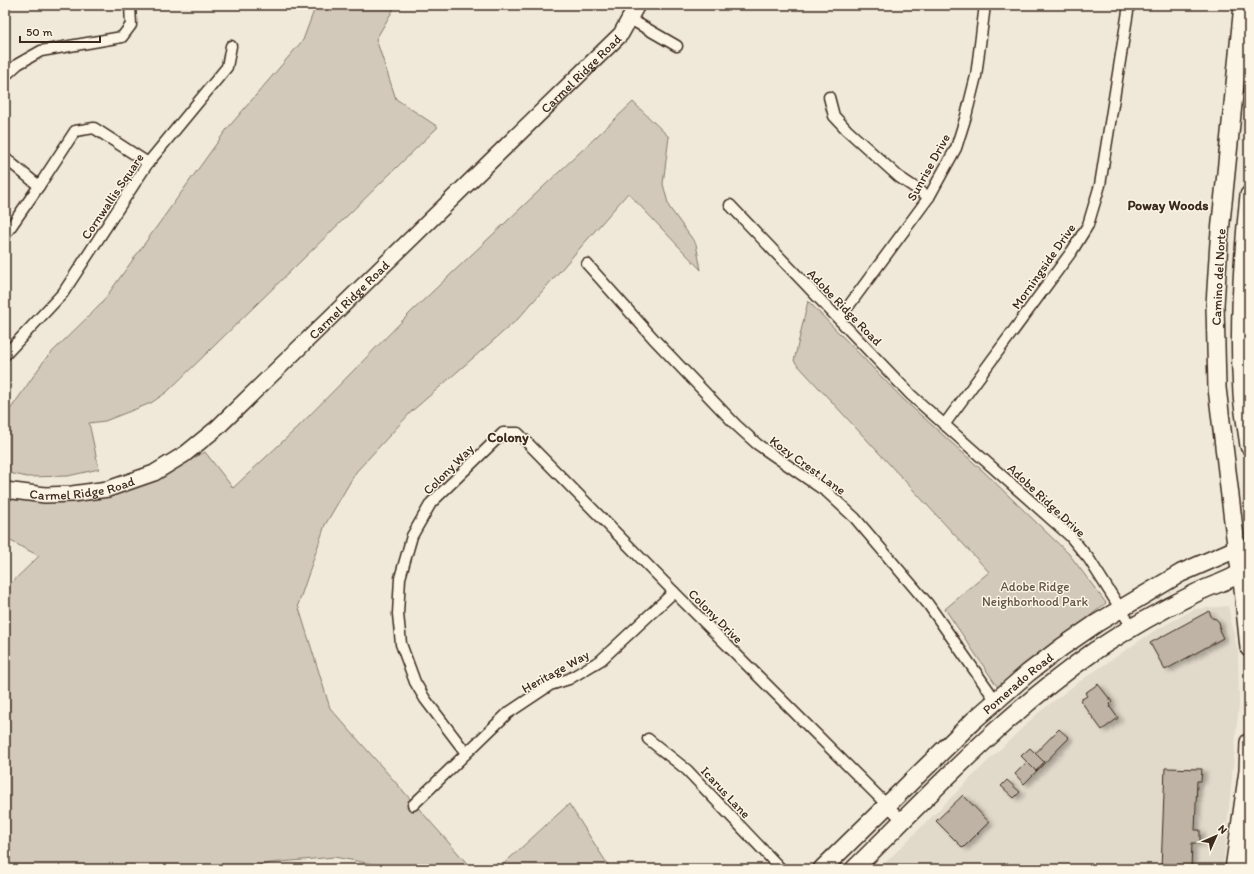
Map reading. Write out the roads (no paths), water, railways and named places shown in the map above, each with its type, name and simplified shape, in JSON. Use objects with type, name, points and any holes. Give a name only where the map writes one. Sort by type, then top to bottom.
[{"type":"main road","name":"Camino del Norte","points":[[1243,5],[1219,242],[1215,305],[1217,388],[1243,550],[1249,648]]},
{"type":"main road","name":"Camino del Norte","points":[[1249,195],[1243,251],[1240,303],[1242,395],[1249,446]]},
{"type":"main road","name":"Pomerado Road","points":[[822,869],[996,701],[1062,648],[1096,623],[1181,573],[1243,550]]},
{"type":"main road","name":"Pomerado Road","points":[[854,869],[1007,720],[1095,651],[1132,627],[1196,593],[1245,570]]},
{"type":"main road","points":[[1234,869],[1248,771],[1249,742]]},
{"type":"street","points":[[5,76],[18,64],[41,51],[122,37],[130,25],[130,5]]},
{"type":"street","name":"Carmel Ridge Road","points":[[5,490],[45,495],[72,494],[108,489],[154,473],[185,454],[217,428],[621,34],[637,5]]},
{"type":"street","name":"Sunrise Drive","points":[[839,319],[929,197],[956,148],[976,76],[985,5]]},
{"type":"street","name":"Morningside Drive","points":[[944,425],[1072,251],[1088,225],[1100,185],[1129,5]]},
{"type":"street","points":[[630,18],[677,46]]},
{"type":"street","name":"Cornwallis Square","points":[[5,355],[64,293],[148,164],[227,67],[230,46]]},
{"type":"street","points":[[829,97],[834,116],[847,130],[899,177],[929,197]]},
{"type":"street","points":[[5,235],[75,131],[94,128],[148,164]]},
{"type":"street","points":[[5,158],[39,186]]},
{"type":"street","name":"Adobe Ridge Road","points":[[730,205],[911,395],[944,425]]},
{"type":"street","name":"Kozy Crest Lane","points":[[587,264],[653,338],[736,425],[757,444],[828,493],[855,518],[928,604],[996,701]]},
{"type":"street","name":"Adobe Ridge Drive","points":[[944,425],[1070,536],[1088,559],[1132,627]]},
{"type":"street","name":"Colony Drive","points":[[512,432],[518,433],[674,592],[903,821]]},
{"type":"street","name":"Colony Way","points":[[466,753],[425,700],[415,682],[401,644],[398,614],[400,578],[412,536],[432,503],[503,433],[512,432]]},
{"type":"street","name":"Heritage Way","points":[[413,805],[508,713],[550,685],[569,679],[600,660],[674,592]]},
{"type":"street","name":"Icarus Lane","points":[[648,739],[687,770],[781,869]]},
{"type":"district","name":"Poway Woods","points":[[1168,205]]},
{"type":"district","name":"Colony","points":[[508,437]]},
{"type":"park label","name":"Adobe Ridge Neighborhood Park","points":[[1035,594]]}]
